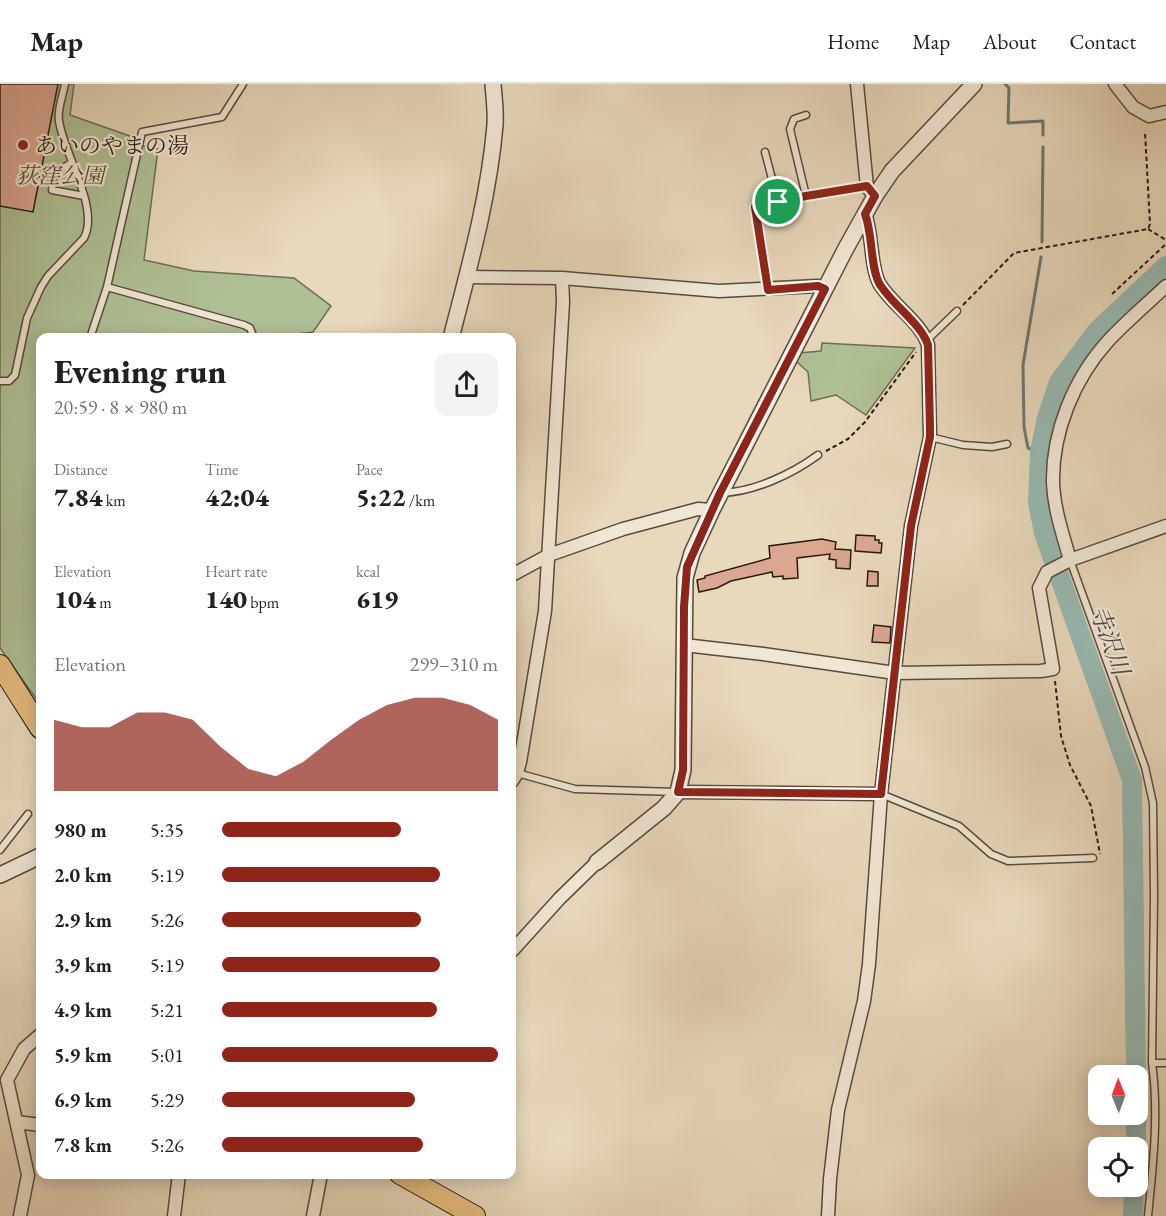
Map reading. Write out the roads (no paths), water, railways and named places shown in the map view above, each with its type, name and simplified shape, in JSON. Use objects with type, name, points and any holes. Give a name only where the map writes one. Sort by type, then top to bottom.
[{"type":"main road","points":[[0,665],[36,722]]},
{"type":"main road","points":[[409,1179],[475,1216]]},
{"type":"street","points":[[452,333],[488,176],[495,123],[493,84]]},
{"type":"street","points":[[516,947],[597,861],[656,817],[678,792],[683,770],[687,567],[720,493],[865,214],[871,191],[857,84]]},
{"type":"street","points":[[871,191],[974,84]]},
{"type":"street","points":[[1115,84],[1133,107],[1149,116],[1166,112]]},
{"type":"street","points":[[828,1216],[838,1110],[864,1001],[869,964],[881,794],[911,526],[930,437],[926,341],[883,289],[876,277],[870,227],[865,214]]},
{"type":"street","points":[[467,276],[562,278],[719,291],[818,286],[825,289]]},
{"type":"street","points":[[516,766],[545,611],[563,302],[562,278]]},
{"type":"street","points":[[1067,561],[1053,484],[1062,424],[1074,393],[1090,365],[1108,341],[1166,286]]},
{"type":"street","points":[[516,573],[549,555],[661,518],[698,509],[712,510]]},
{"type":"street","points":[[684,645],[752,652],[895,673],[1053,669],[1039,588],[1047,572],[1067,561],[1166,526]]},
{"type":"street","points":[[678,792],[881,794]]},
{"type":"street","points":[[0,875],[36,858]]},
{"type":"street","points":[[20,1216],[27,1175],[7,1080],[24,1049],[36,1038]]},
{"type":"street","points":[[17,1122],[36,1124]]},
{"type":"street","points":[[174,1216],[178,1179]]},
{"type":"street","points":[[313,1216],[320,1179]]},
{"type":"lane","points":[[0,381],[9,381],[15,375],[27,318],[43,284],[86,234],[89,221],[84,196],[63,139],[58,117],[65,84]]},
{"type":"lane","points":[[92,333],[107,287],[142,132],[222,117],[243,84]]},
{"type":"lane","points":[[806,116],[794,119],[790,129],[806,196]]},
{"type":"lane","points":[[765,152],[778,202]]},
{"type":"lane","points":[[71,163],[55,172],[52,189],[84,196]]},
{"type":"lane","points":[[768,290],[755,207],[806,196],[871,191]]},
{"type":"lane","points":[[107,287],[244,325],[252,333]]},
{"type":"lane","points":[[926,341],[957,311]]},
{"type":"lane","points":[[930,437],[963,445],[992,447],[1007,444]]},
{"type":"lane","points":[[720,493],[732,493],[788,475],[818,455]]},
{"type":"lane","points":[[1067,561],[1145,767],[1153,803],[1152,1064],[1154,1127],[1148,1216]]},
{"type":"lane","points":[[516,777],[575,789],[678,792]]},
{"type":"lane","points":[[881,794],[959,826],[991,854],[1008,861],[1093,858]]},
{"type":"lane","points":[[0,850],[28,814]]},
{"type":"lane","points":[[1152,1064],[1166,1063]]},
{"type":"waterway","points":[[1005,84],[1009,88],[1008,123],[1043,121],[1043,135]]},
{"type":"waterway","points":[[1042,242],[1043,147]]},
{"type":"waterway","points":[[1040,452],[1028,448],[1024,427],[1023,365],[1041,257]]},
{"type":"waterway","name":"寺沢川","points":[[1136,1065],[1132,780],[1044,533],[1038,502],[1040,452],[1047,418],[1059,382],[1097,331],[1166,266]]},
{"type":"waterway","points":[[1131,1125],[1131,1137]]},
{"type":"waterway","name":"寺沢川","points":[[1136,1125],[1136,1137]]},
{"type":"waterway","name":"寺沢川","points":[[1133,1216],[1134,1197]]},
{"type":"place","name":"あいのやまの湯","points":[[23,145]]},
{"type":"park label","name":"荻窪公園","points":[[60,175]]}]
